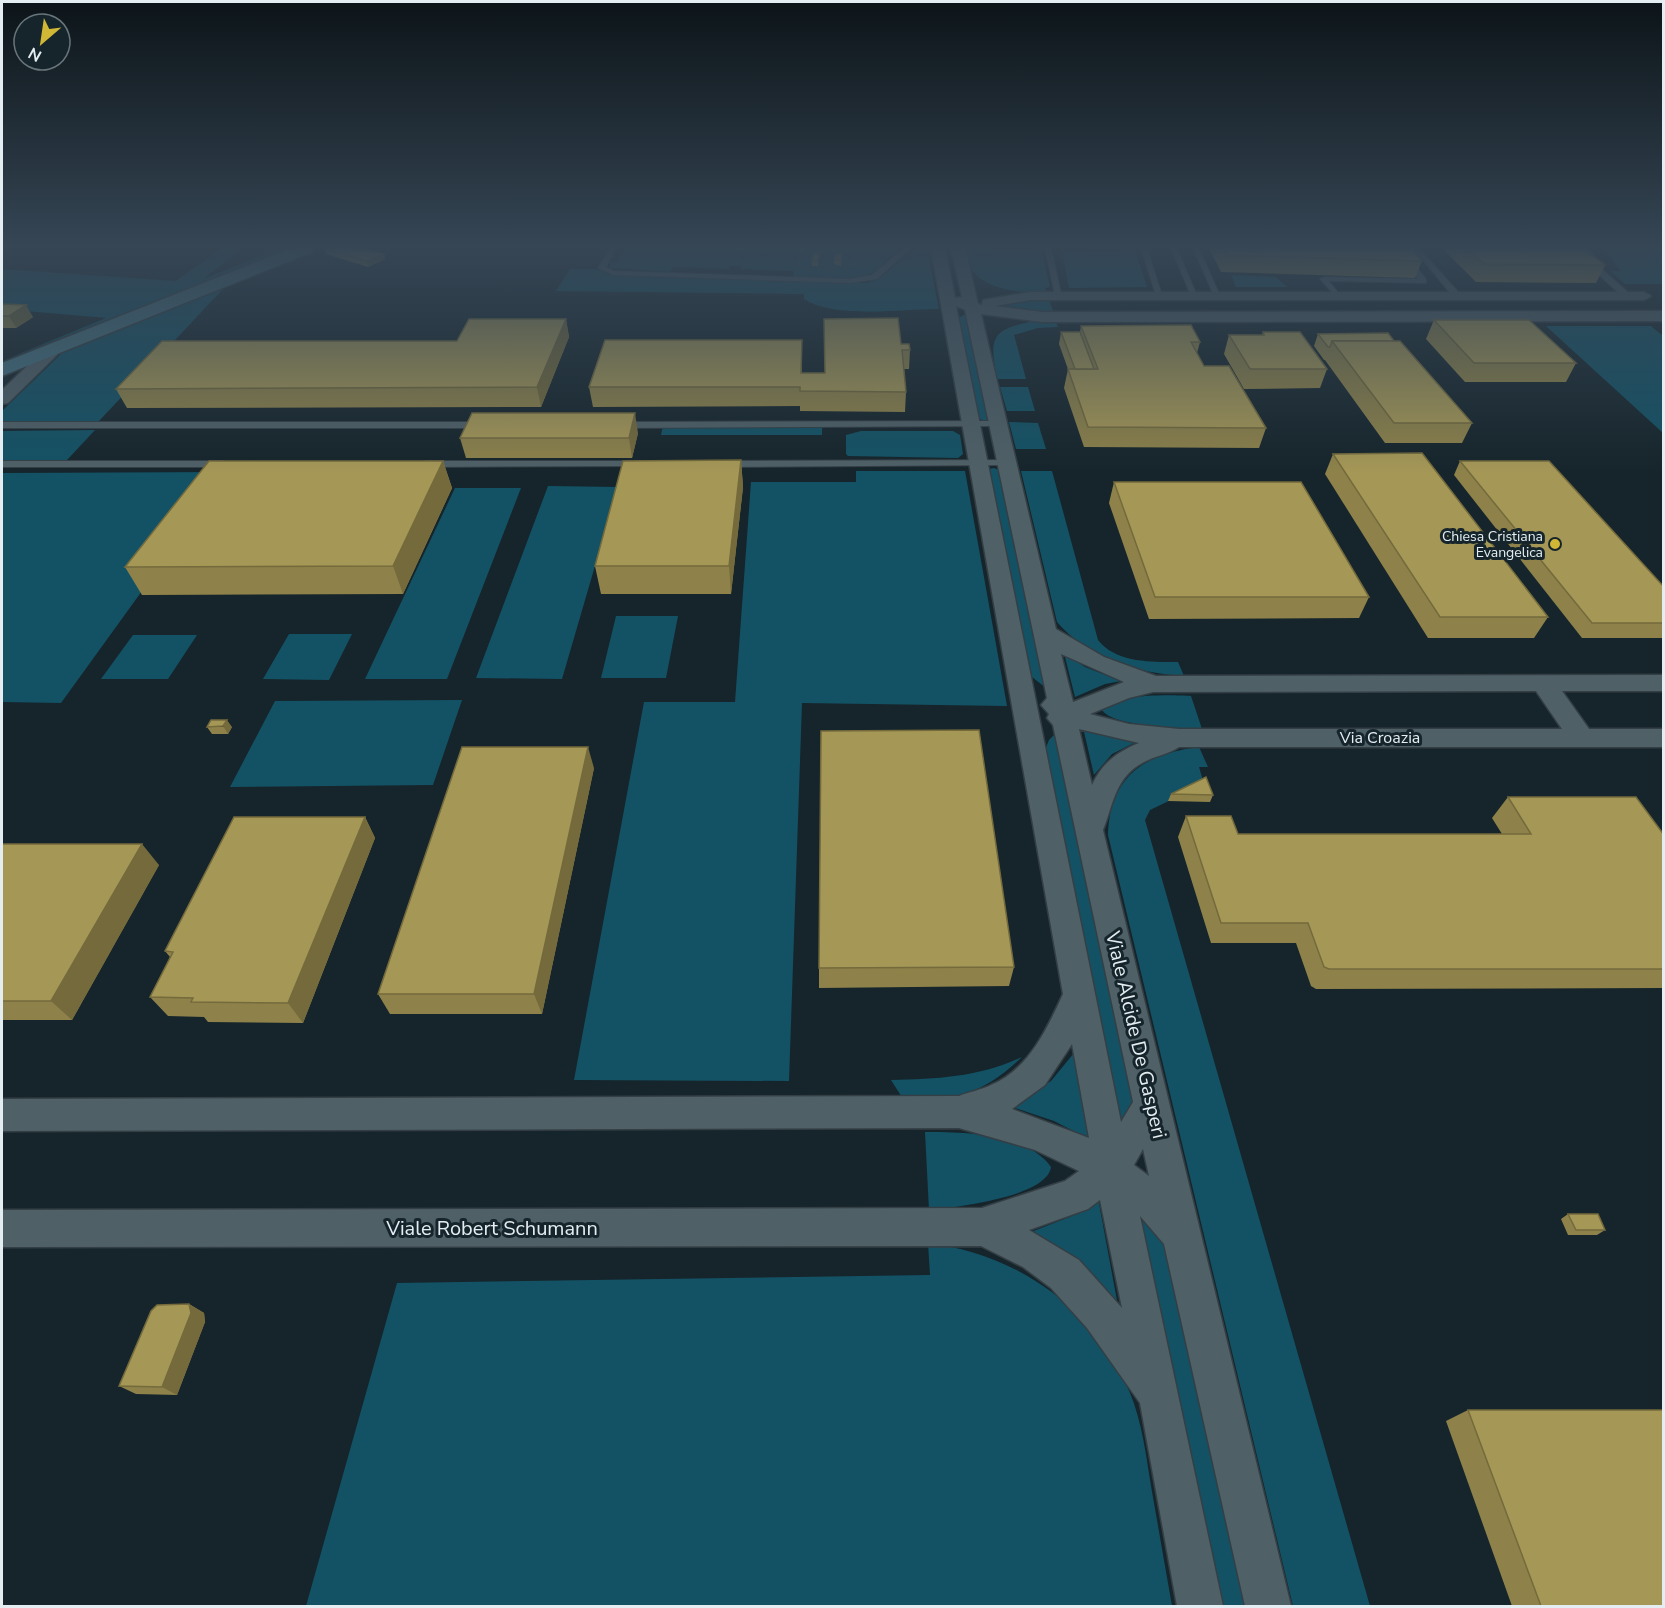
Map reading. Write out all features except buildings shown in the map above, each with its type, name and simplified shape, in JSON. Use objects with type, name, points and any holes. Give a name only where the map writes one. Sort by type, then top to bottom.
[{"type":"main road","points":[[4,368],[118,323]]},
{"type":"street","points":[[952,323],[1112,1169],[1161,1402],[1200,1606]]},
{"type":"street","name":"Viale Alcide De Gasperi","points":[[983,323],[991,335],[998,424],[1005,463],[1065,713],[1151,1104],[1268,1606]]},
{"type":"street","points":[[991,335],[1025,323]]},
{"type":"street","points":[[2,399],[55,348]]},
{"type":"street","points":[[1045,632],[1071,651],[1107,670],[1153,684]]},
{"type":"street","name":"Via Croazia","points":[[1019,679],[1065,713],[1139,736],[1179,738],[1664,738]]},
{"type":"street","points":[[1032,740],[1065,713],[1122,691],[1153,684],[1664,682]]},
{"type":"street","points":[[1543,683],[1582,738]]},
{"type":"street","name":"Via Croazia","points":[[1090,829],[1105,782],[1116,767],[1131,755],[1179,738]]},
{"type":"street","points":[[959,1112],[1008,1094],[1034,1075],[1053,1052],[1080,992]]},
{"type":"street","name":"Viale Robert Schumann","points":[[2,1229],[982,1227],[1075,1196],[1112,1169],[1151,1104]]},
{"type":"street","points":[[2,1115],[959,1112],[1012,1124],[1059,1141],[1112,1169],[1148,1198],[1184,1238]]},
{"type":"street","name":"Viale Robert Schumann","points":[[982,1227],[1023,1246],[1065,1274],[1119,1336],[1161,1402]]},
{"type":"lane","points":[[610,425],[998,424]]},
{"type":"lane","points":[[2,425],[490,425]]},
{"type":"lane","points":[[708,464],[1005,463]]},
{"type":"lane","points":[[2,464],[229,464]]},
{"type":"lane","points":[[420,464],[648,464]]},
{"type":"shaded area","points":[[94,323],[99,323],[2,361]]},
{"type":"shaded area","points":[[137,323],[191,323],[99,421],[2,421],[2,411],[62,353]]},
{"type":"shaded area","points":[[959,323],[968,323],[988,419],[987,421],[979,419]]},
{"type":"shaded area","points":[[1024,323],[1056,323],[1058,327],[1038,328],[1014,335],[1026,379],[997,379],[994,343],[997,336]]},
{"type":"shaded area","points":[[1546,326],[1651,326],[1663,336],[1663,433]]},
{"type":"shaded area","points":[[1000,387],[1028,387],[1035,411],[1007,411]]},
{"type":"shaded area","points":[[1009,422],[1038,423],[1046,449],[1016,449]]},
{"type":"shaded area","points":[[663,426],[822,426],[822,435],[661,435]]},
{"type":"shaded area","points":[[95,430],[67,460],[2,460],[2,431]]},
{"type":"shaded area","points":[[861,431],[953,431],[960,435],[963,454],[958,458],[848,456],[846,454],[846,435]]},
{"type":"shaded area","points":[[989,469],[999,470],[1046,688],[1032,677]]},
{"type":"shaded area","points":[[856,471],[965,471],[1007,706],[802,703],[789,1081],[574,1080],[644,702],[735,702],[751,482],[856,482]]},
{"type":"shaded area","points":[[1021,471],[1052,471],[1098,640],[1105,648],[1124,657],[1135,660],[1178,662],[1184,676],[1148,672],[1115,662],[1084,646],[1057,622]]},
{"type":"shaded area","points":[[228,472],[61,703],[2,702],[2,473]]},
{"type":"shaded area","points":[[548,486],[618,487],[562,679],[476,678]]},
{"type":"shaded area","points":[[455,488],[521,488],[447,679],[365,679]]},
{"type":"shaded area","points":[[616,616],[678,616],[666,678],[601,678]]},
{"type":"shaded area","points":[[289,634],[352,634],[329,680],[263,679]]},
{"type":"shaded area","points":[[133,635],[197,635],[168,679],[101,679]]},
{"type":"shaded area","points":[[1064,653],[1085,667],[1121,681],[1105,684],[1075,697]]},
{"type":"shaded area","points":[[1191,696],[1202,729],[1133,723],[1109,716],[1102,710],[1108,704],[1130,698]]},
{"type":"shaded area","points":[[462,700],[433,785],[230,787],[275,701]]},
{"type":"shaded area","points":[[1082,723],[1140,740],[1112,754],[1094,775]]},
{"type":"shaded area","points":[[1056,733],[1136,1100],[1120,1124],[1045,750],[1049,740]]},
{"type":"shaded area","points":[[1199,747],[1208,767],[1199,767],[1204,784],[1150,810],[1145,820],[1370,1606],[1293,1606],[1108,835],[1115,797],[1123,783],[1134,771],[1162,755]]},
{"type":"shaded area","points":[[1074,1053],[1089,1139],[1054,1121],[1012,1107],[1051,1081]]},
{"type":"shaded area","points":[[1022,1057],[1008,1070],[982,1087],[940,1099],[905,1102],[891,1080],[958,1076],[990,1069]]},
{"type":"shaded area","points":[[925,1132],[975,1134],[1010,1141],[1026,1147],[1051,1167],[1046,1177],[1034,1186],[1018,1193],[999,1199],[929,1210]]},
{"type":"shaded area","points":[[1098,1198],[1118,1306],[1078,1264],[1031,1232],[1072,1216]]},
{"type":"shaded area","points":[[1139,1214],[1151,1224],[1169,1251],[1247,1606],[1220,1606]]},
{"type":"shaded area","points":[[928,1243],[961,1249],[992,1259],[1022,1273],[1049,1290],[1074,1311],[1096,1335],[1115,1363],[1130,1393],[1141,1427],[1172,1606],[306,1606],[397,1283],[930,1275]]},
{"type":"place","name":"Chiesa Cristiana Evangelica","points":[[1555,544]]}]
